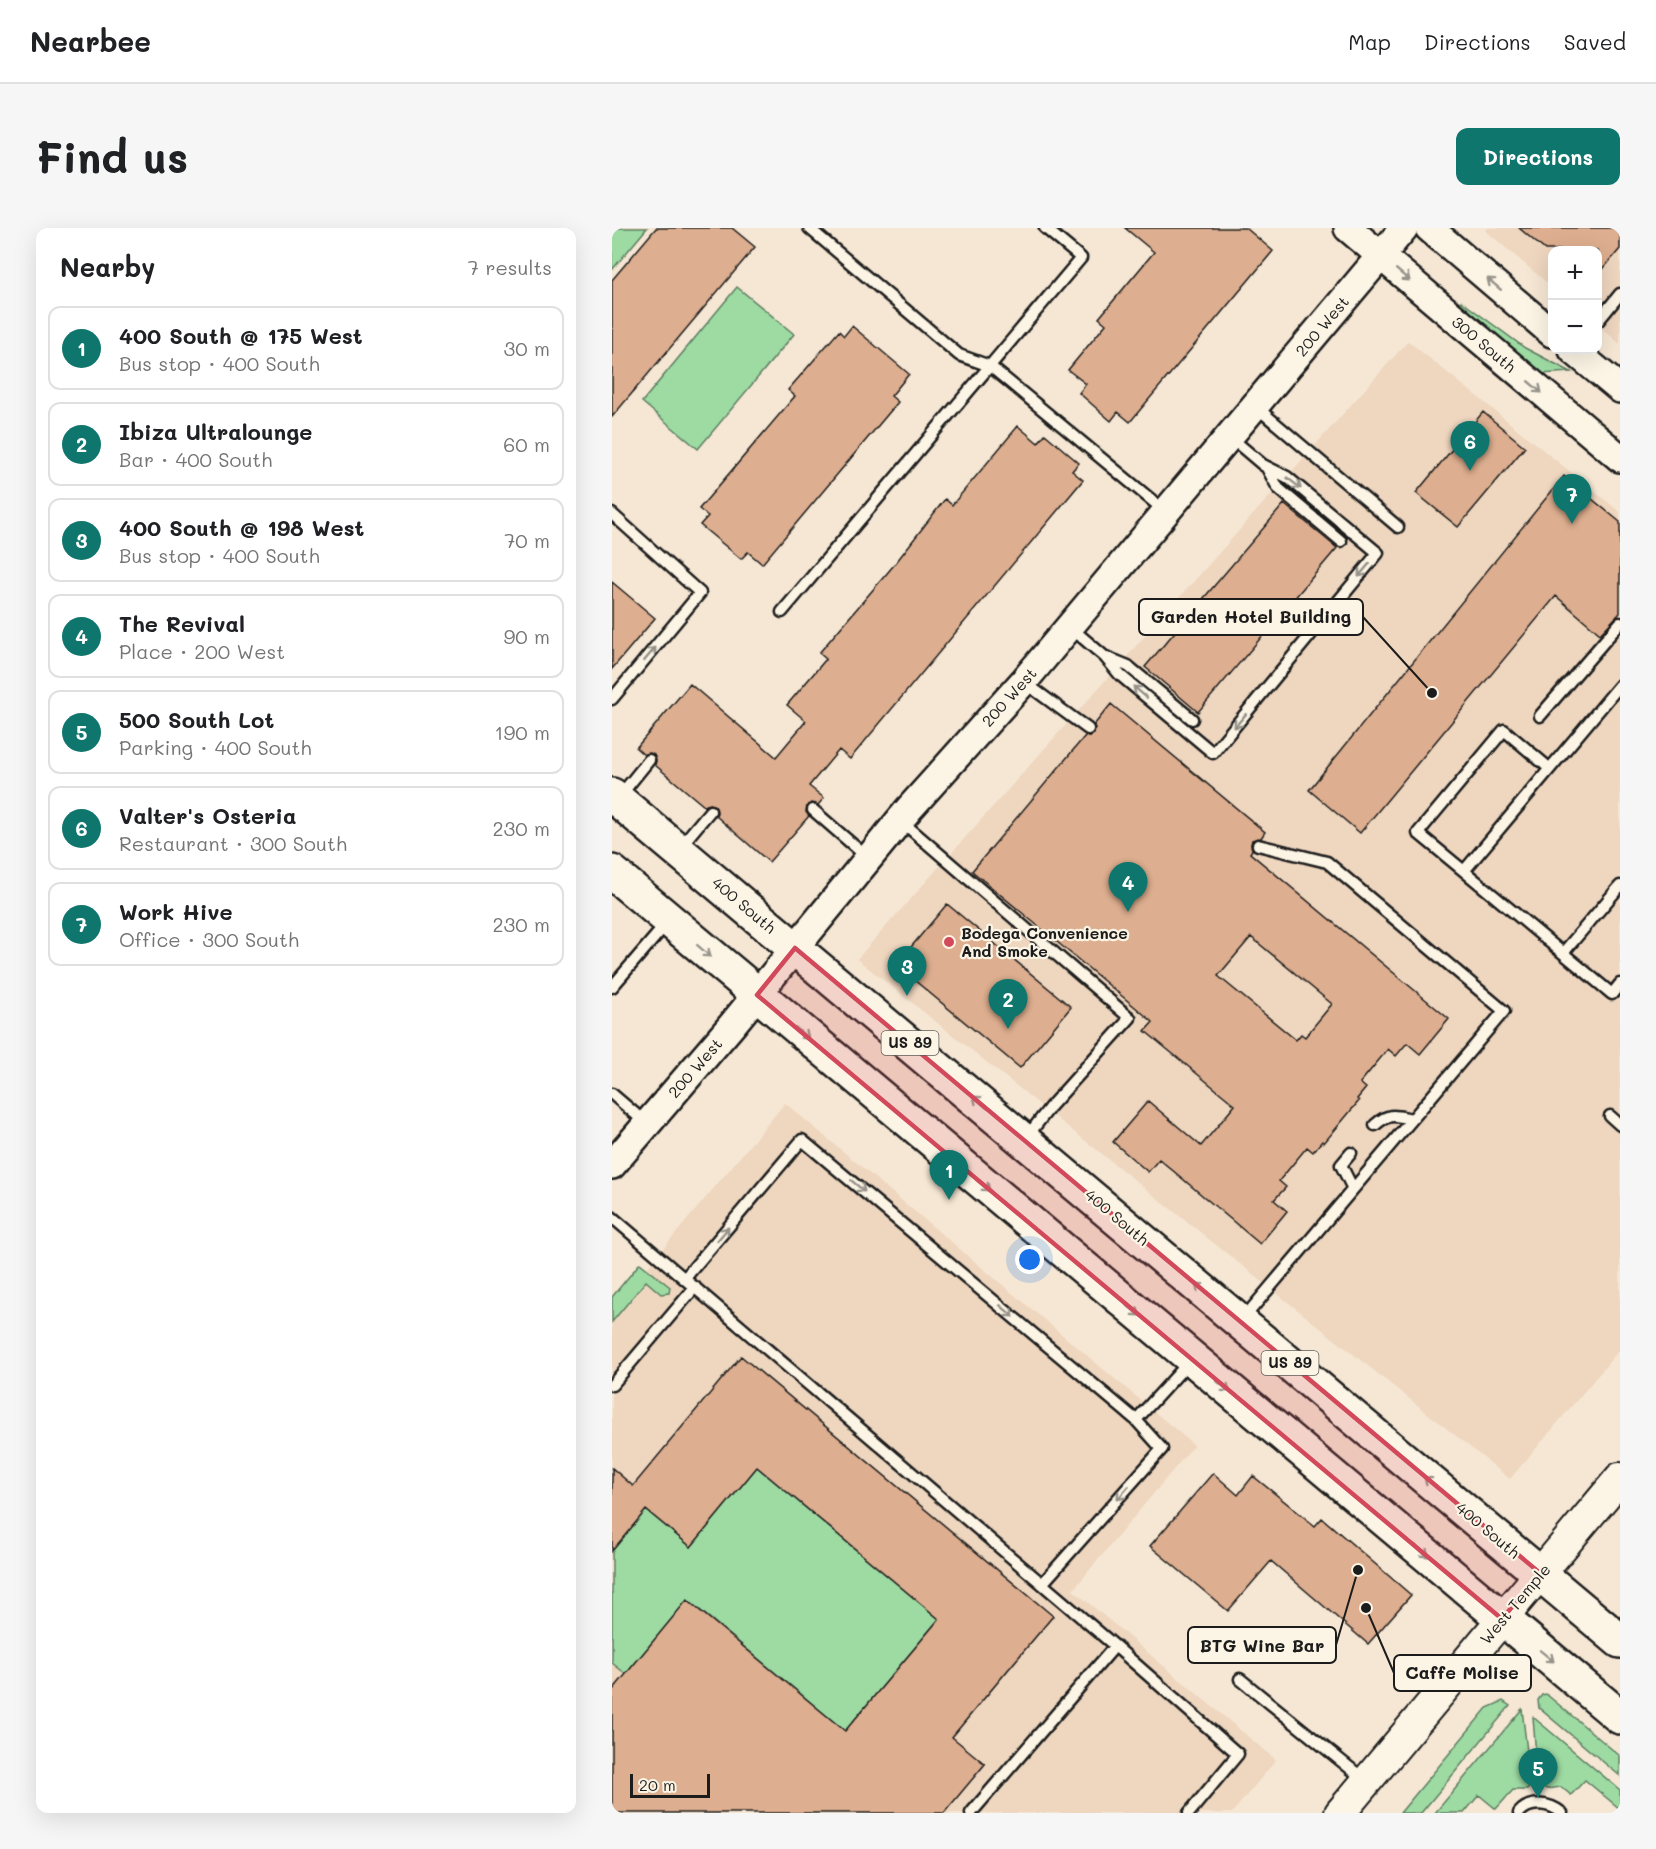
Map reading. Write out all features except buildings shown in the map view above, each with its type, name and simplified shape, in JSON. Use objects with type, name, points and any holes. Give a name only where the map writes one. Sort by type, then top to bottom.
[{"type":"main road","name":"400 South","points":[[614,797],[1620,1641]]},
{"type":"main road","points":[[612,872],[1191,1360],[1620,1717]]},
{"type":"main road","name":"West Temple","points":[[1340,1813],[1620,1478]]},
{"type":"street","name":"300 South","points":[[1348,228],[1620,458]]},
{"type":"street","name":"200 West","points":[[612,1165],[757,995],[900,820],[1024,681],[1404,228]]},
{"type":"street","points":[[1429,228],[1548,330]]},
{"type":"street","points":[[1579,354],[1620,388]]},
{"type":"lane","points":[[809,228],[959,355],[990,366],[1166,512]]},
{"type":"lane","points":[[782,612],[1081,258],[1045,228]]},
{"type":"lane","points":[[1602,316],[1620,294]]},
{"type":"lane","points":[[1255,406],[1398,526]]},
{"type":"lane","points":[[1070,626],[1105,657],[1120,675],[1213,753],[1378,553],[1287,477],[1267,468],[1230,437]]},
{"type":"lane","points":[[1267,468],[1278,488],[1341,541]]},
{"type":"lane","points":[[612,514],[700,593],[612,699]]},
{"type":"lane","points":[[1540,716],[1620,623]]},
{"type":"lane","points":[[1105,657],[1128,666],[1192,719]]},
{"type":"lane","points":[[1024,681],[1088,729]]},
{"type":"lane","points":[[1464,871],[1620,685]]},
{"type":"lane","points":[[1549,768],[1504,730],[1418,832],[1612,994],[1620,984]]},
{"type":"lane","points":[[614,797],[649,760]]},
{"type":"lane","points":[[813,810],[868,858]]},
{"type":"lane","points":[[678,849],[710,811]]},
{"type":"lane","points":[[900,820],[1130,1018],[1050,1107],[1025,1140]]},
{"type":"lane","points":[[1240,1322],[1504,1011],[1327,862],[1258,844]]},
{"type":"lane","points":[[1563,952],[1620,886]]},
{"type":"lane","points":[[612,987],[669,920]]},
{"type":"lane","points":[[612,1094],[647,1124]]},
{"type":"lane","points":[[1375,1125],[1383,1117],[1395,1116],[1412,1119]]},
{"type":"lane","points":[[1610,1116],[1620,1125]]},
{"type":"lane","points":[[685,1278],[802,1140],[1136,1420],[1162,1449],[1042,1584]]},
{"type":"lane","points":[[1351,1154],[1341,1165],[1353,1189]]},
{"type":"lane","points":[[612,1217],[1115,1646],[1238,1754],[1189,1813]]},
{"type":"lane","points":[[612,1385],[695,1287]]},
{"type":"lane","points":[[1136,1420],[1191,1360]]},
{"type":"lane","points":[[971,1813],[1115,1646]]},
{"type":"lane","points":[[1240,1679],[1366,1782]]},
{"type":"lane","points":[[1519,1813],[1537,1804],[1555,1807],[1562,1813]]},
{"type":"highlighted area","points":[[795,948],[1540,1573],[1502,1619],[757,995]]},
{"type":"shaded area","points":[[1488,228],[1620,228],[1620,344],[1602,328],[1602,246],[1548,246],[1548,284],[1486,231]]},
{"type":"shaded area","points":[[1408,341],[1620,512],[1620,1349],[1510,1479],[857,959]]},
{"type":"shaded area","points":[[785,1103],[1194,1445],[1073,1590],[1276,1760],[1232,1813],[612,1813],[612,1310]]},
{"type":"green space","points":[[612,228],[647,228],[612,270]]},
{"type":"green space","points":[[737,287],[794,334],[698,449],[642,402]]},
{"type":"green space","points":[[1461,301],[1525,348],[1571,372],[1540,374],[1457,307]]},
{"type":"green space","points":[[640,1263],[670,1287],[669,1293],[661,1294],[646,1281],[612,1322],[612,1297]]},
{"type":"green space","points":[[757,1467],[939,1619],[845,1731],[688,1600],[626,1674],[612,1663],[612,1551],[646,1510],[691,1547]]},
{"type":"green space","points":[[1546,1694],[1620,1756],[1620,1776],[1539,1708],[1538,1700]]},
{"type":"green space","points":[[1503,1701],[1510,1706],[1421,1813],[1400,1813],[1487,1708]]},
{"type":"green space","points":[[1522,1709],[1531,1785],[1527,1790],[1513,1790],[1496,1809],[1479,1795],[1464,1813],[1435,1813]]},
{"type":"green space","points":[[1533,1717],[1620,1790],[1620,1809],[1585,1780],[1571,1795],[1561,1787],[1546,1789],[1538,1782]]},
{"type":"place","name":"Valter's Osteria","points":[[1470,471]]},
{"type":"place","name":"Work Hive","points":[[1572,524]]},
{"type":"place","name":"Garden Hotel Building","points":[[1432,693]]},
{"type":"place","name":"The Revival","points":[[1128,912]]},
{"type":"place","name":"Bodega Convenience And Smoke","points":[[949,942]]},
{"type":"place","name":"400 South @ 198 West","points":[[907,996]]},
{"type":"place","name":"Ibiza Ultralounge","points":[[1008,1029]]},
{"type":"place","name":"400 South @ 175 West","points":[[949,1200]]},
{"type":"place","name":"BTG Wine Bar","points":[[1358,1570]]},
{"type":"place","name":"Caffe Molise","points":[[1366,1608]]},
{"type":"place","name":"500 South Lot","points":[[1538,1798]]}]
